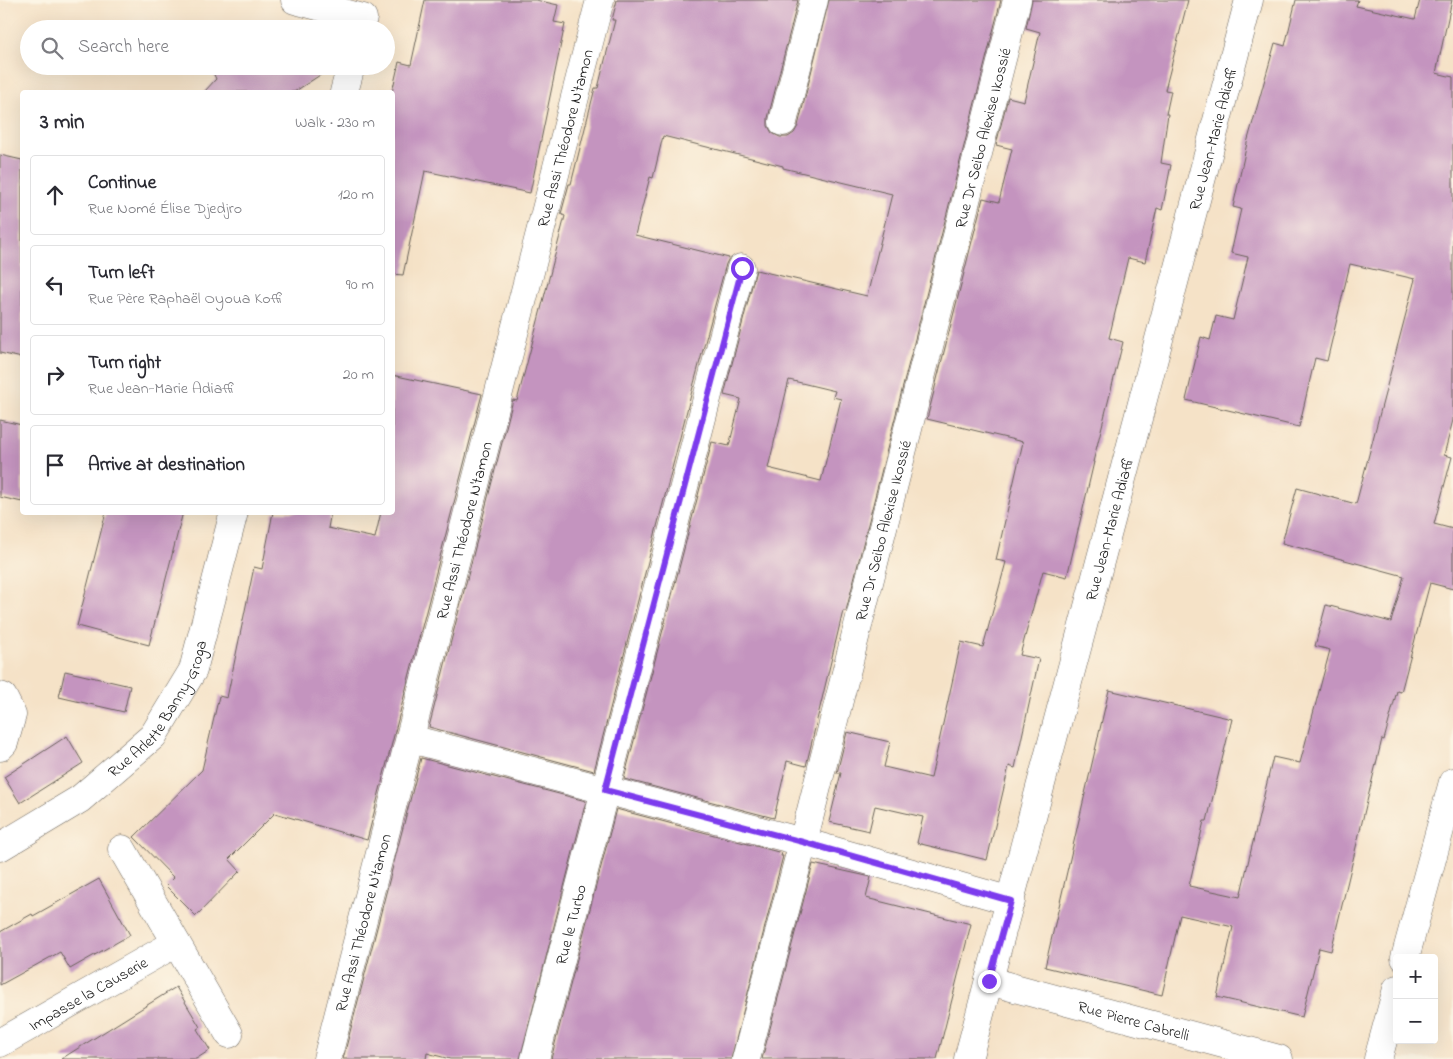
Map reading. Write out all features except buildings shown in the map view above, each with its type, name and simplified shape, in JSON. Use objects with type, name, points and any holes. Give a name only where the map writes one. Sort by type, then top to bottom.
[{"type":"street","points":[[295,0],[364,15]]},
{"type":"street","name":"Rue Assi Théodore N'tamon","points":[[327,1059],[600,0]]},
{"type":"street","points":[[783,122],[814,0]]},
{"type":"street","name":"Rue Dr Seibo Alexise Ikossié","points":[[746,1059],[1017,0]]},
{"type":"street","name":"Rue Jean-Marie Adiaffi","points":[[968,1059],[1249,0]]},
{"type":"street","points":[[344,90],[348,75]]},
{"type":"street","name":"Rue le Turbo","points":[[535,1059],[742,268]]},
{"type":"street","name":"Rue Arlette Banny-Groga","points":[[0,846],[80,799],[152,736],[193,670],[233,515]]},
{"type":"street","points":[[0,696],[3,697],[12,715],[4,743],[0,747]]},
{"type":"street","points":[[411,739],[803,842],[1011,901]]},
{"type":"street","points":[[1406,954],[1453,782]]},
{"type":"street","points":[[122,849],[229,1034]]},
{"type":"street","name":"Impasse la Causerie","points":[[0,1043],[176,943]]},
{"type":"street","name":"Rue Pierre Cabrelli","points":[[989,981],[1279,1059]]},
{"type":"street","points":[[1378,1059],[1394,999]]},
{"type":"route","points":[[742,268],[605,790],[803,842],[1011,901],[989,981]]}]
